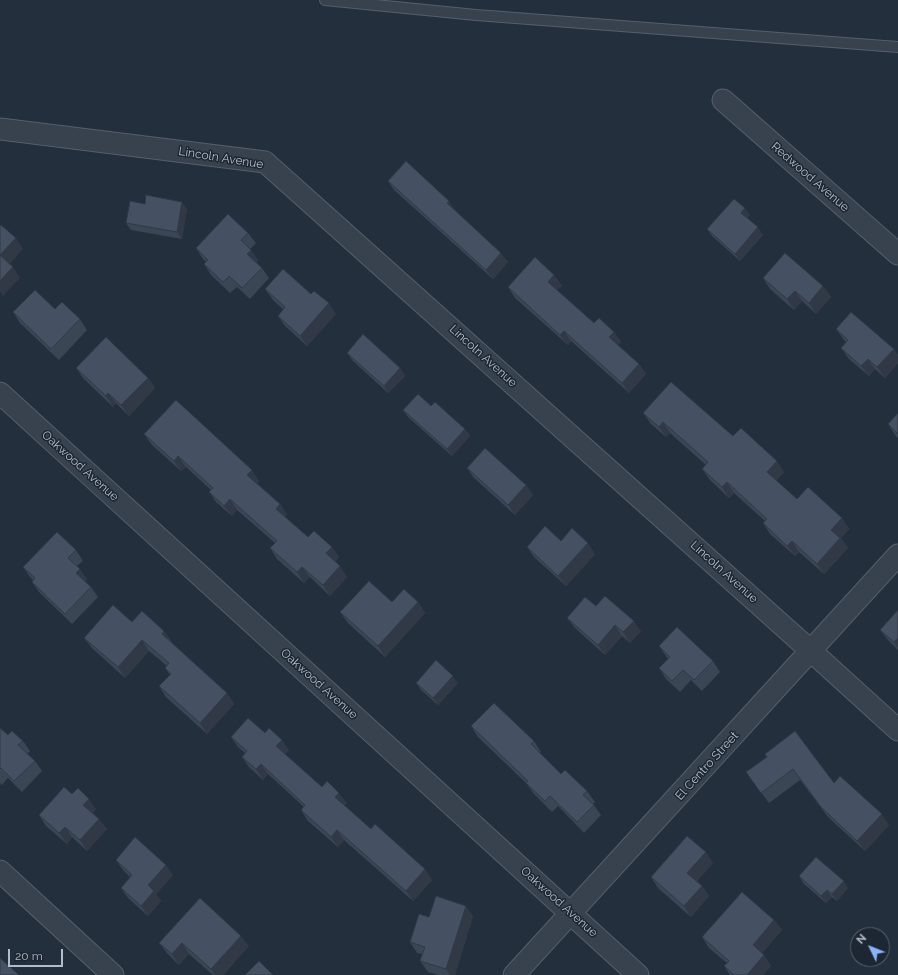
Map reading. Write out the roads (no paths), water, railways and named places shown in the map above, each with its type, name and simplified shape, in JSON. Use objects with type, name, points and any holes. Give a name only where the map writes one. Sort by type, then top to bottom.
[{"type":"street","name":"Redwood Avenue","points":[[723,100],[898,254]]},
{"type":"street","name":"Lincoln Avenue","points":[[0,129],[265,162],[812,651],[898,730]]},
{"type":"street","name":"Oakwood Avenue","points":[[0,393],[638,975]]},
{"type":"street","name":"El Centro Street","points":[[514,975],[812,651],[898,555]]},
{"type":"street","points":[[0,871],[113,975]]},
{"type":"lane","points":[[325,0],[476,15],[898,47]]}]
